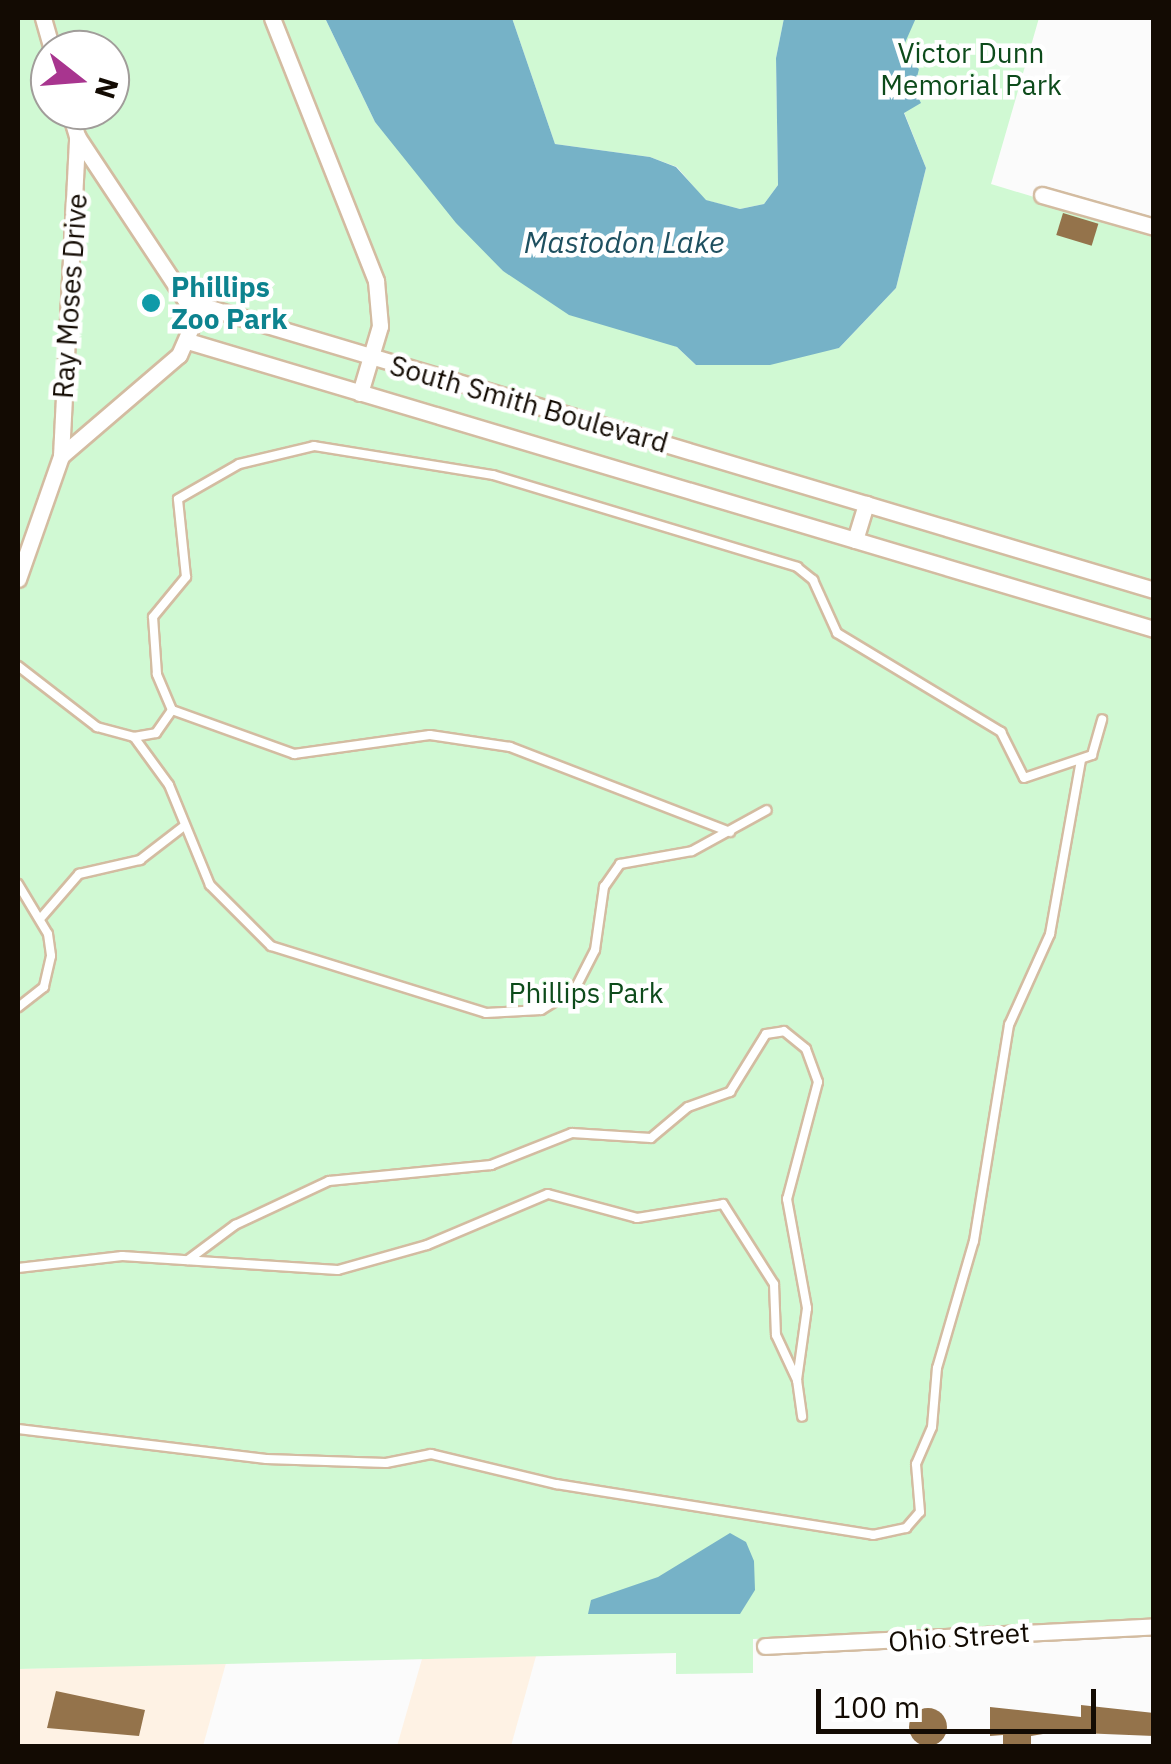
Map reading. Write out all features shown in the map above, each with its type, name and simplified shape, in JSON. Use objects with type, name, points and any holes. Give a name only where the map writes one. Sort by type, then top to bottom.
[{"type":"street","points":[[272,18],[376,281],[380,326],[360,393]]},
{"type":"street","points":[[61,456],[127,407],[191,342],[192,303],[75,130]]},
{"type":"street","name":"Ray Moses Drive","points":[[18,578],[61,456],[77,136]]},
{"type":"street","points":[[1042,196],[1154,227]]},
{"type":"street","name":"South Smith Boulevard","points":[[192,303],[1154,590]]},
{"type":"street","name":"South Smith Boulevard","points":[[191,342],[1154,629]]},
{"type":"street","points":[[855,540],[866,504]]},
{"type":"street","name":"Ohio Street","points":[[765,1646],[1154,1626]]},
{"type":"lane","points":[[172,710],[150,629],[185,586],[178,499],[239,464],[314,446],[494,475],[797,567],[813,580],[837,633],[1002,732],[1024,778],[1080,760],[1097,748],[1102,719]]},
{"type":"lane","points":[[18,666],[97,727],[134,737],[156,732],[172,710]]},
{"type":"lane","points":[[172,710],[294,754],[430,735],[510,747],[730,832]]},
{"type":"lane","points":[[134,737],[162,771],[220,900],[271,946],[308,964],[505,1014],[541,1010],[575,990],[595,950],[604,887],[620,864],[680,854],[767,810]]},
{"type":"lane","points":[[18,1429],[266,1459],[386,1464],[431,1454],[556,1484],[873,1535],[906,1528],[920,1512],[916,1464],[932,1428],[937,1368],[974,1240],[1009,1025],[1054,919],[1080,760]]},
{"type":"lane","points":[[40,919],[79,874],[140,860],[184,826]]},
{"type":"lane","points":[[18,884],[40,919],[51,956],[44,987],[18,1008]]},
{"type":"lane","points":[[188,1260],[235,1225],[330,1181],[492,1165],[572,1133],[651,1138],[688,1107],[730,1092],[766,1034],[784,1030],[806,1049],[818,1082],[787,1199],[807,1308],[797,1380],[802,1416]]},
{"type":"lane","points":[[18,1268],[122,1256],[354,1268],[548,1194],[636,1218],[723,1204],[774,1284],[776,1335],[797,1380]]},
{"type":"shaded area","points":[[536,1656],[511,1746],[397,1746],[422,1659]]},
{"type":"shaded area","points":[[226,1663],[203,1746],[18,1746],[18,1669]]},
{"type":"green space","name":"Phillips Park","points":[[18,18],[325,18],[375,122],[503,271],[677,347],[696,365],[747,365],[839,348],[896,288],[926,168],[904,112],[918,96],[900,54],[907,29],[916,18],[1039,18],[991,184],[1153,233],[1153,1621],[753,1639],[753,1673],[676,1674],[676,1653],[18,1669]]},
{"type":"green space","points":[[512,18],[784,18],[776,58],[778,185],[764,204],[740,209],[705,200],[677,167],[650,157],[555,144]]},
{"type":"water","name":"Mastodon Lake","points":[[325,18],[512,18],[555,144],[650,157],[676,167],[706,200],[740,209],[764,204],[778,185],[776,58],[784,18],[916,18],[900,54],[919,69],[914,89],[921,103],[904,113],[926,168],[896,288],[839,348],[770,365],[696,365],[677,347],[569,315],[503,271],[456,223],[375,122]]},
{"type":"water","points":[[730,1533],[746,1542],[754,1561],[755,1590],[740,1614],[588,1614],[591,1600],[658,1577]]},
{"type":"building","points":[[1063,213],[1098,224],[1092,246],[1056,235]]},
{"type":"building","points":[[56,1691],[145,1710],[139,1736],[47,1728]]},
{"type":"building","points":[[1081,1705],[1154,1713],[1154,1736],[1055,1732],[1031,1736],[1031,1746],[1003,1746],[1003,1735],[990,1736],[990,1707],[1081,1717]]},
{"type":"building","points":[[928,1708],[941,1714],[947,1727],[941,1740],[928,1746],[915,1740],[909,1727],[915,1714]]},
{"type":"place","name":"Phillips Zoo Park","points":[[151,303]]},
{"type":"park label","name":"Victor Dunn Memorial Park","points":[[971,69]]}]
